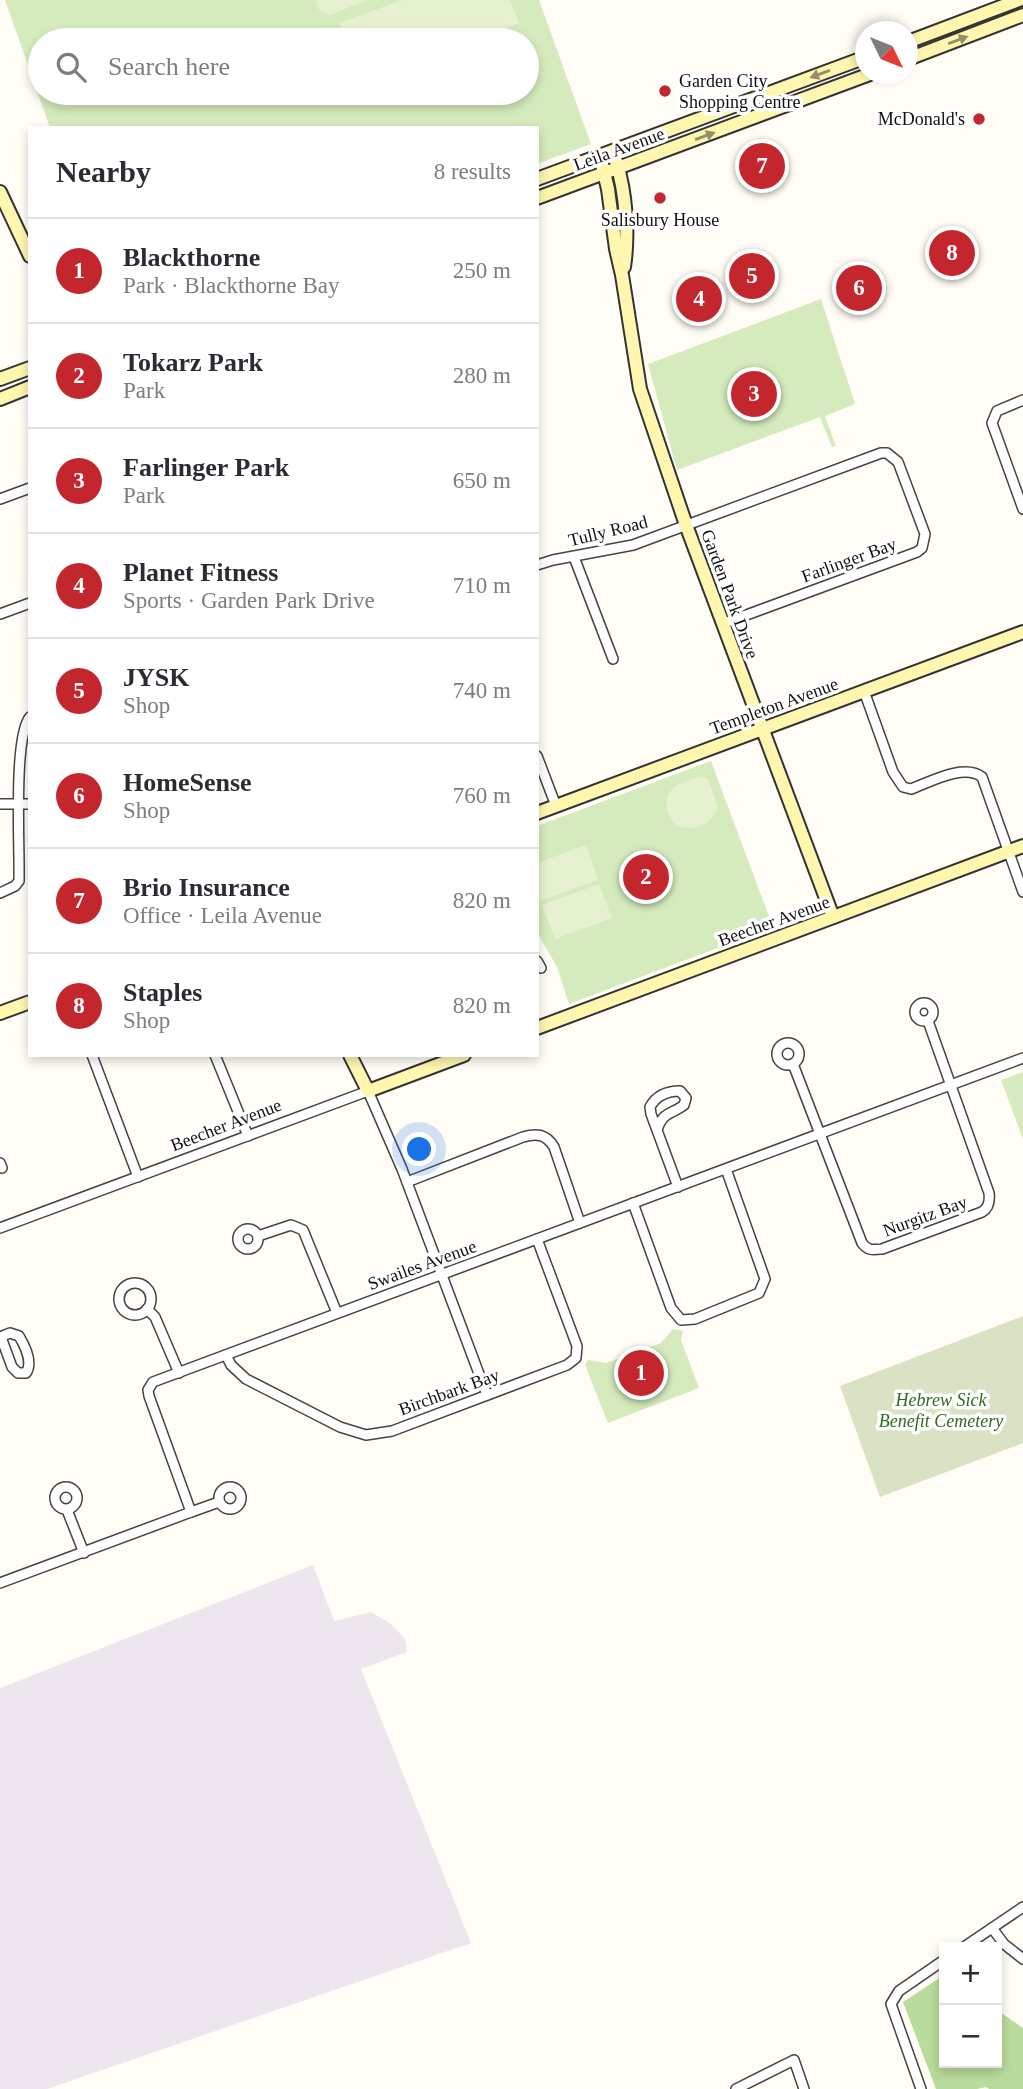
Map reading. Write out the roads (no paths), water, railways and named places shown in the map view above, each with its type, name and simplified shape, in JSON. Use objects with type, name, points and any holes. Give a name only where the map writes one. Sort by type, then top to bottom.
[{"type":"street","points":[[918,38],[1019,0]]},
{"type":"street","points":[[918,55],[1023,15]]},
{"type":"street","name":"Leila Avenue","points":[[539,178],[855,61]]},
{"type":"street","name":"Leila Avenue","points":[[539,197],[855,80]]},
{"type":"street","name":"Garden Park Drive","points":[[607,154],[618,168],[622,185],[627,249],[622,275]]},
{"type":"street","name":"Garden Park Drive","points":[[607,154],[605,173],[640,389],[722,624],[833,917]]},
{"type":"street","points":[[0,192],[28,252]]},
{"type":"street","points":[[0,379],[28,369]]},
{"type":"street","points":[[0,398],[28,388]]},
{"type":"street","points":[[1023,400],[997,411],[992,423],[1023,508]]},
{"type":"street","name":"Farlinger Bay","points":[[686,525],[880,453],[887,453],[898,462],[925,534],[922,548],[917,552],[722,624]]},
{"type":"street","points":[[0,499],[28,489]]},
{"type":"street","name":"Tully Road","points":[[539,564],[633,545],[686,525]]},
{"type":"street","points":[[574,557],[613,659]]},
{"type":"street","points":[[0,614],[28,604]]},
{"type":"street","name":"Templeton Avenue","points":[[539,812],[1023,632]]},
{"type":"street","points":[[864,691],[897,781],[903,787],[911,789],[966,771],[976,772],[982,777],[1023,892]]},
{"type":"street","points":[[0,893],[19,881],[23,730],[28,721]]},
{"type":"street","points":[[539,761],[556,806]]},
{"type":"street","points":[[0,804],[28,804]]},
{"type":"street","name":"Beecher Avenue","points":[[539,1027],[1023,846]]},
{"type":"street","points":[[0,1013],[28,1003]]},
{"type":"street","points":[[928,1021],[950,1086]]},
{"type":"street","points":[[93,1057],[138,1177]]},
{"type":"street","points":[[216,1057],[248,1136]]},
{"type":"street","points":[[351,1057],[407,1182],[487,1395]]},
{"type":"street","name":"Beecher Avenue","points":[[0,1228],[459,1057]]},
{"type":"street","name":"Swailes Avenue","points":[[191,1512],[148,1390],[153,1382],[1023,1058]]},
{"type":"street","points":[[793,1065],[820,1134]]},
{"type":"street","name":"Nurgitz Bay","points":[[820,1134],[843,1197],[866,1248],[882,1249],[932,1231],[982,1212],[987,1209],[990,1201],[950,1086]]},
{"type":"street","points":[[657,1130],[660,1120],[684,1105],[686,1098],[680,1091],[664,1094],[653,1101],[650,1107],[657,1130],[678,1187]]},
{"type":"street","points":[[407,1182],[523,1138],[541,1135],[549,1139],[554,1147],[580,1223]]},
{"type":"street","points":[[633,1203],[671,1308],[681,1320],[695,1319],[759,1293],[765,1279],[726,1169]]},
{"type":"street","points":[[258,1236],[291,1225],[303,1230],[337,1313]]},
{"type":"street","name":"Birchbark Bay","points":[[226,1355],[231,1365],[246,1379],[358,1434],[381,1434],[487,1395],[567,1365],[576,1358],[578,1352],[537,1239]]},
{"type":"street","points":[[147,1309],[155,1317],[179,1373]]},
{"type":"street","points":[[0,1583],[219,1502]]},
{"type":"street","points":[[68,1510],[84,1553]]},
{"type":"street","points":[[971,1942],[1023,1907]]},
{"type":"street","points":[[992,1928],[1004,1944],[1023,1959]]},
{"type":"street","points":[[921,2089],[891,2004],[898,1991],[939,1963]]},
{"type":"street","points":[[736,2089],[793,2060],[804,2089]]},
{"type":"place","name":"Garden City Shopping Centre","points":[[665,91]]},
{"type":"place","name":"McDonald's","points":[[979,119]]},
{"type":"place","name":"Brio Insurance","points":[[762,166]]},
{"type":"place","name":"Salisbury House","points":[[660,198]]},
{"type":"place","name":"Staples","points":[[952,253]]},
{"type":"place","name":"JYSK","points":[[752,276]]},
{"type":"place","name":"HomeSense","points":[[859,288]]},
{"type":"place","name":"Planet Fitness","points":[[699,299]]},
{"type":"place","name":"Farlinger Park","points":[[754,394]]},
{"type":"place","name":"Tokarz Park","points":[[646,877]]},
{"type":"place","name":"Blackthorne","points":[[641,1373]]},
{"type":"park label","name":"Hebrew Sick Benefit Cemetery","points":[[941,1410]]}]
